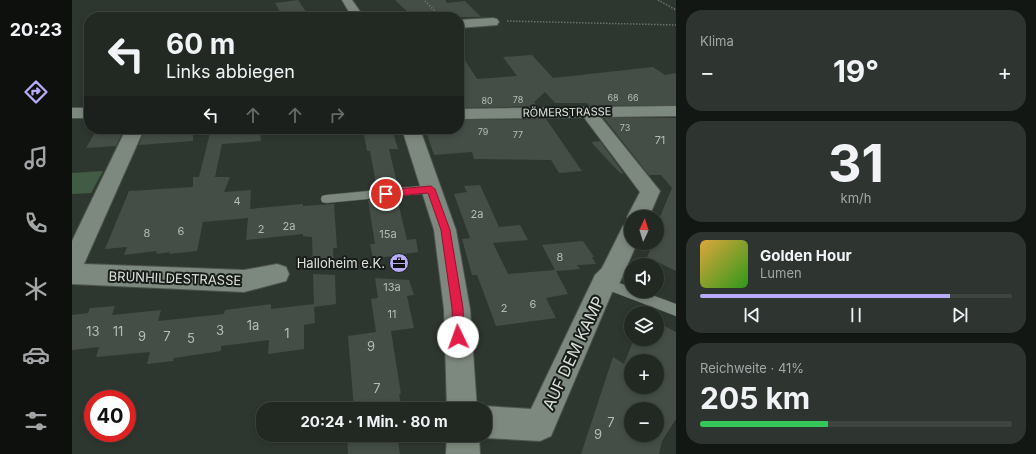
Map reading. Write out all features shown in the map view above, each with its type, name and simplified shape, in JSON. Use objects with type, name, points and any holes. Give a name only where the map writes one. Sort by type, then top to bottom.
[{"type":"street","points":[[347,0],[355,12]]},
{"type":"street","points":[[464,24],[493,22]]},
{"type":"street","name":"RÖMERSTRASSE","points":[[464,114],[676,111]]},
{"type":"street","points":[[588,112],[650,191],[641,210]]},
{"type":"street","points":[[72,113],[84,114]]},
{"type":"street","points":[[72,265],[133,134]]},
{"type":"street","points":[[413,134],[445,230],[457,308],[462,402]]},
{"type":"street","name":"AUF DEM KAMP","points":[[492,422],[540,425],[604,283],[611,275],[624,247]]},
{"type":"street","name":"BRUNHILDESTRASSE","points":[[72,274],[244,281],[277,274]]},
{"type":"street","points":[[462,454],[463,442]]},
{"type":"lane","points":[[326,199],[431,189]]},
{"type":"lane","points":[[604,283],[676,310]]},
{"type":"path","points":[[658,0],[676,10]]},
{"type":"path","points":[[425,1],[436,12]]},
{"type":"path","points":[[493,22],[676,25]]},
{"type":"green space","points":[[103,171],[91,193],[72,194],[72,173]]},
{"type":"building","points":[[298,0],[306,12],[280,12],[275,3]]},
{"type":"building","points":[[395,0],[445,0],[447,3],[465,1],[481,17],[464,17],[464,12],[408,12]]},
{"type":"building","points":[[532,55],[553,78],[653,67],[665,75],[676,73],[676,105],[589,106],[587,103],[555,103],[545,92],[534,102],[537,106],[464,108],[464,59],[477,79],[517,76],[503,57]]},
{"type":"building","points":[[604,118],[676,118],[676,271],[664,265],[664,258],[647,257],[650,250],[664,250],[663,210],[672,188],[661,175],[649,175]]},
{"type":"building","points":[[546,119],[582,171],[559,173],[551,160],[474,159],[472,152],[434,155],[427,134],[464,134],[464,120]]},
{"type":"building","points":[[94,134],[122,134],[116,146],[86,148]]},
{"type":"building","points":[[143,134],[193,134],[193,141],[139,145]]},
{"type":"building","points":[[210,134],[260,134],[261,141],[222,144],[215,177],[230,177],[224,192],[251,190],[250,209],[303,204],[303,206],[334,204],[337,248],[333,248],[334,265],[313,269],[312,237],[303,236],[303,234],[246,240],[248,218],[203,222],[197,251],[156,254],[157,251],[124,255],[127,247],[105,249],[129,191],[193,187],[193,177],[199,177]]},
{"type":"building","points":[[364,134],[394,134],[398,149],[389,149],[397,183],[395,183],[396,187],[377,189],[370,151],[367,151]]},
{"type":"building","points":[[600,141],[624,174],[620,173],[591,142]]},
{"type":"building","points":[[480,185],[499,227],[520,225],[528,240],[493,243],[508,274],[555,270],[542,245],[583,241],[594,257],[592,257],[596,264],[577,265],[580,269],[556,271],[568,294],[546,298],[556,318],[496,326],[477,275],[472,275],[462,239],[470,238],[454,194],[467,192],[464,186]]},
{"type":"building","points":[[397,198],[407,240],[416,239],[418,252],[373,259],[370,244],[375,244],[368,200]]},
{"type":"building","points":[[313,274],[335,275],[336,304],[314,307]]},
{"type":"building","points":[[375,278],[409,280],[414,295],[407,296],[414,328],[391,331],[401,394],[399,394],[401,402],[353,402],[348,336],[376,332],[371,299],[378,298]]},
{"type":"building","points":[[271,304],[271,309],[314,304],[315,323],[304,325],[304,349],[268,354],[269,340],[221,346],[221,351],[174,358],[173,361],[147,364],[150,352],[96,357],[99,347],[72,350],[72,315],[88,313],[90,308],[115,306],[112,315],[161,310],[158,321],[224,314],[225,310]]},
{"type":"building","points":[[664,326],[676,332],[676,419],[664,438],[664,402],[624,402],[624,442],[662,442],[659,454],[581,454],[613,357],[624,364],[624,394],[664,394],[664,354],[628,354],[631,346],[664,346]]},
{"type":"building","points":[[347,442],[398,442],[400,454],[348,454]]},
{"type":"place","name":"Halloheim e.K.","points":[[399,263]]},
{"type":"route","points":[[386,194],[431,189],[445,230],[457,308],[458,337]]}]
